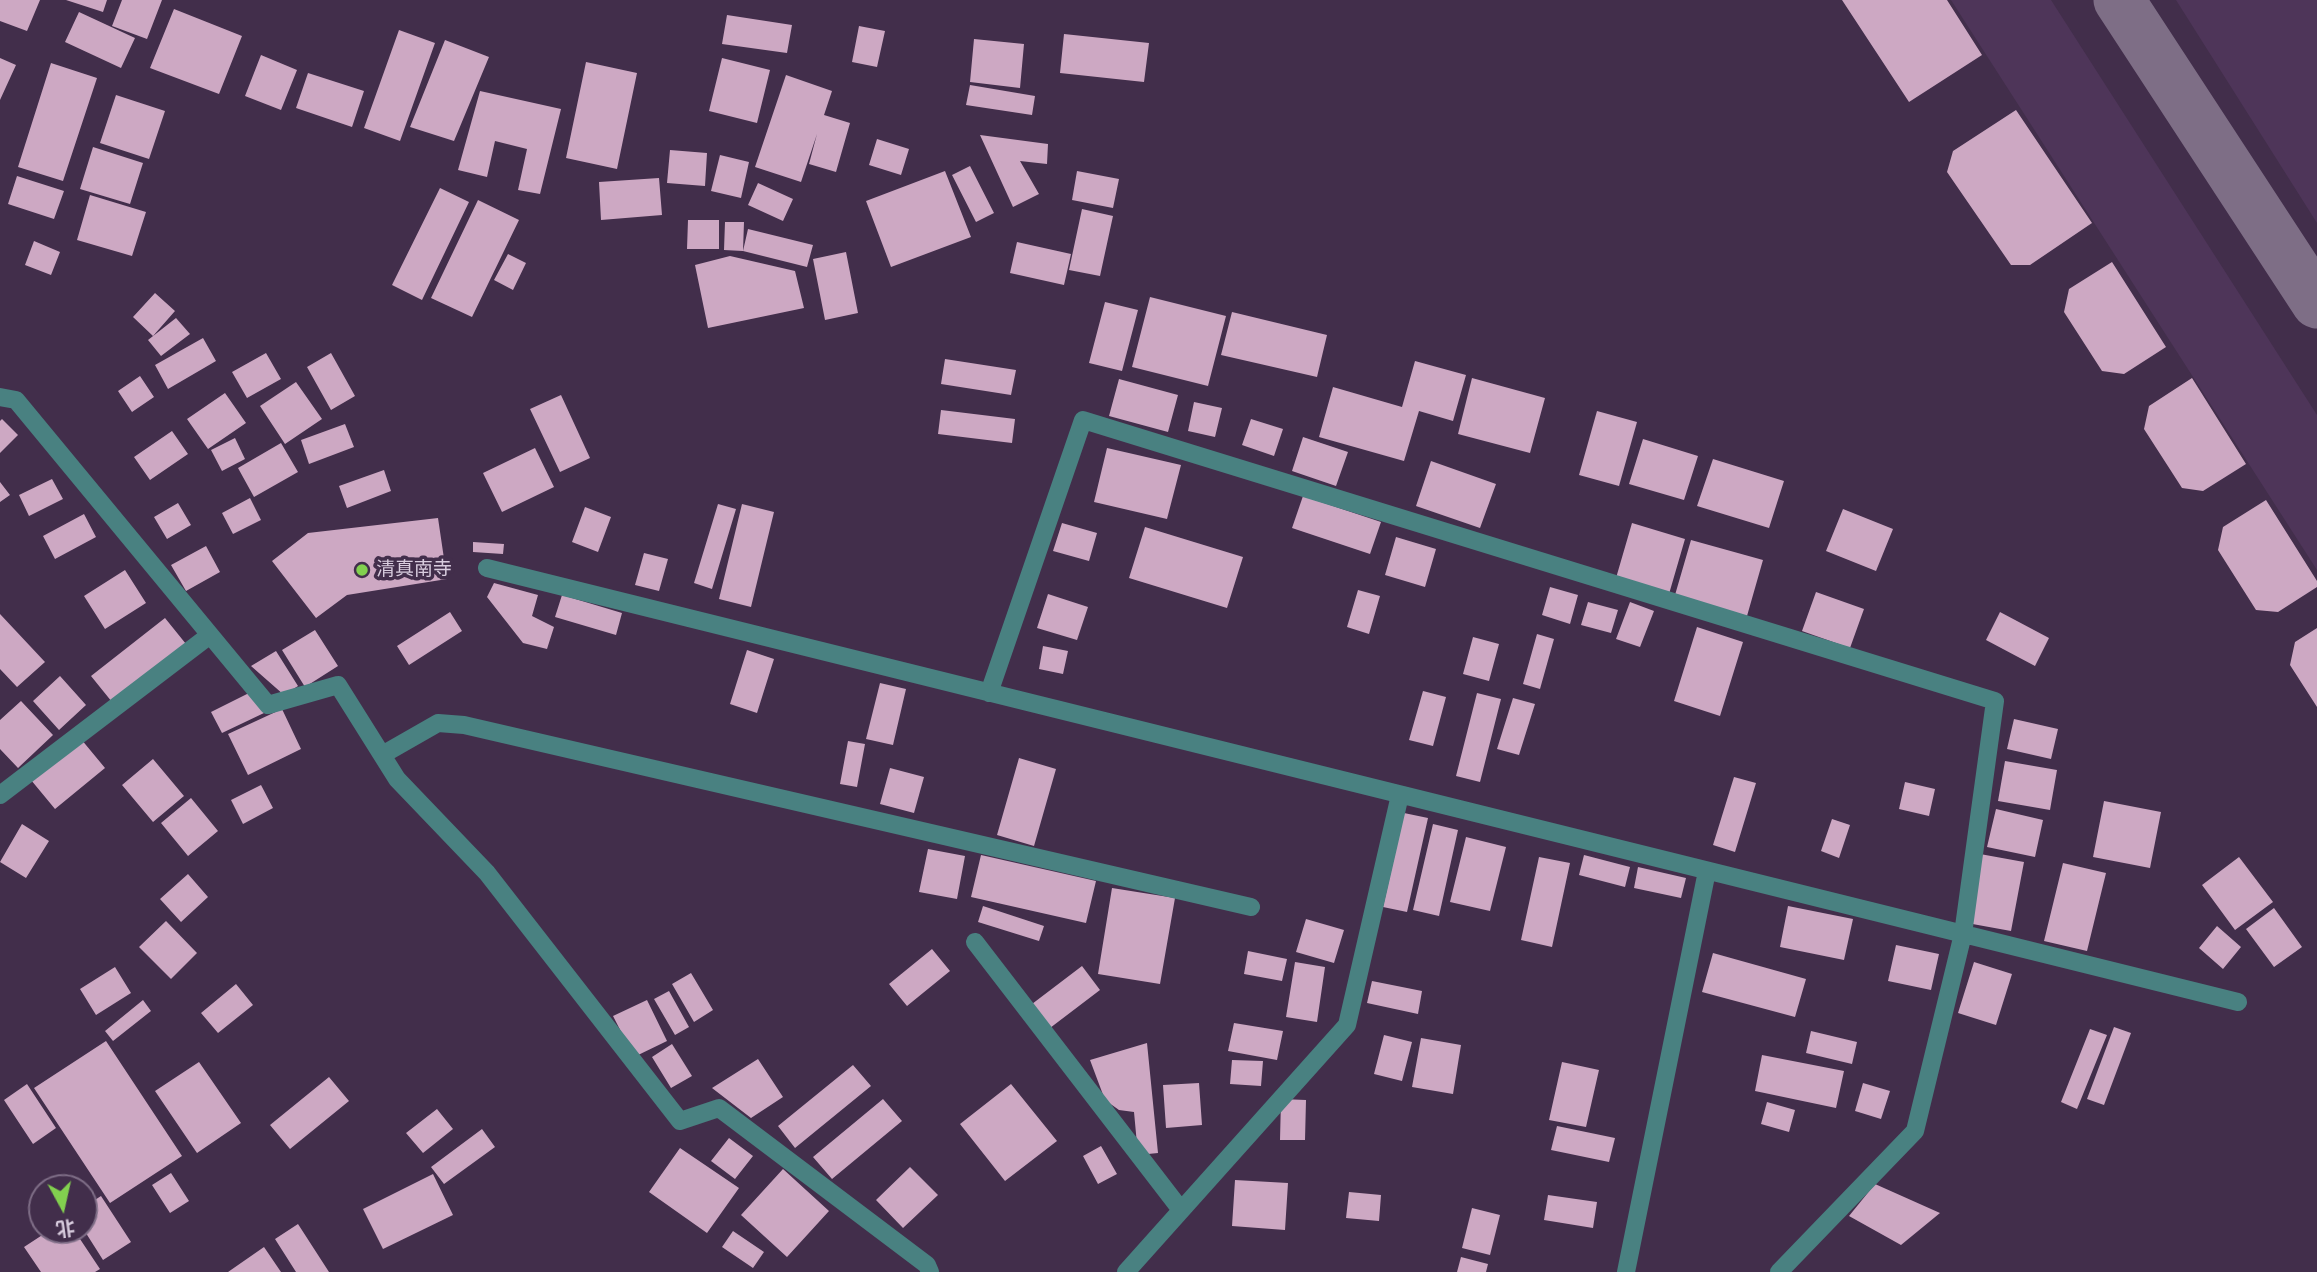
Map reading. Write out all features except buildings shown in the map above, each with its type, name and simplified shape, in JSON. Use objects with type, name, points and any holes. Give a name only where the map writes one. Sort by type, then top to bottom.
[{"type":"street","points":[[0,397],[16,400],[268,705],[338,685],[397,779],[487,873],[680,1121],[719,1108],[927,1265],[930,1272]]},
{"type":"street","points":[[989,693],[1083,420],[1995,701],[1963,934],[1915,1131],[1779,1272]]},
{"type":"street","points":[[486,568],[2238,1002]]},
{"type":"street","points":[[0,795],[210,635]]},
{"type":"street","points":[[382,755],[438,723],[464,725],[1251,907]]},
{"type":"street","points":[[1126,1272],[1347,1025],[1400,795]]},
{"type":"street","points":[[1626,1272],[1707,871]]},
{"type":"street","points":[[975,942],[1181,1210]]},
{"type":"shaded area","points":[[1951,0],[2051,0],[2317,415],[2317,570]]},
{"type":"shaded area","points":[[2176,0],[2317,0],[2317,223]]},
{"type":"taxiway","points":[[2119,0],[2317,303]]},
{"type":"place","name":"清真南寺","points":[[362,570]]}]
